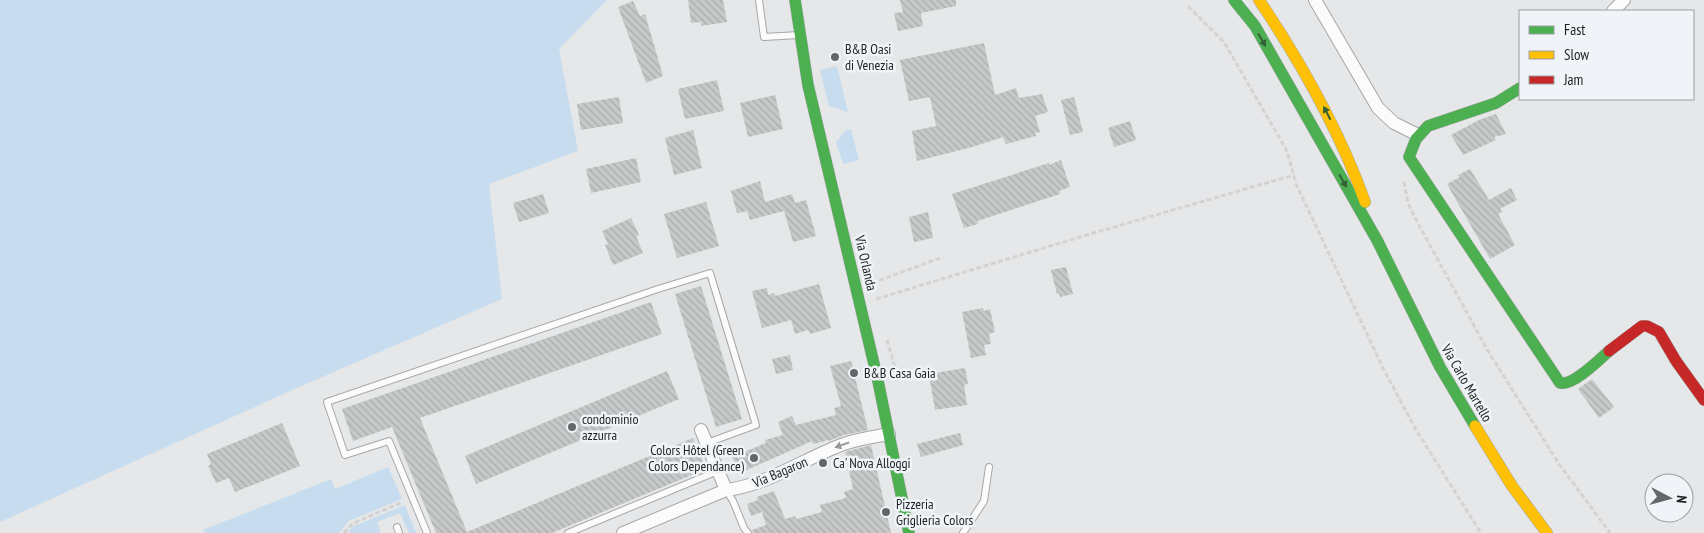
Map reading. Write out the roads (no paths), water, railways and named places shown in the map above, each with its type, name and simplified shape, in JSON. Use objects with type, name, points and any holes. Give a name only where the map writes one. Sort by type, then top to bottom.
[{"type":"main road","name":"Via Orlanda","points":[[795,0],[808,85],[861,304],[909,533]]},
{"type":"main road","name":"Via Carlo Martello","points":[[1234,0],[1254,26],[1377,240],[1457,398],[1512,486],[1547,533]]},
{"type":"main road","name":"Via Carlo Martello","points":[[1259,0],[1292,51],[1355,171],[1377,240]]},
{"type":"main road","points":[[1519,89],[1496,103],[1428,126],[1418,135],[1409,157],[1560,383],[1565,384],[1573,380],[1642,326],[1647,326],[1659,332],[1676,361],[1704,400]]},
{"type":"street","points":[[1315,0],[1378,108],[1394,123],[1418,135]]},
{"type":"street","points":[[1614,10],[1624,0]]},
{"type":"street","points":[[701,430],[726,490]]},
{"type":"street","name":"Via Bagaron","points":[[625,533],[726,490],[742,488],[787,470],[842,445],[889,434]]},
{"type":"lane","points":[[759,0],[764,37],[800,35]]},
{"type":"lane","points":[[427,533],[389,441],[345,455],[327,402],[710,273],[756,425],[707,443]]},
{"type":"lane","points":[[963,533],[984,501],[989,467]]},
{"type":"lane","points":[[568,533],[718,471]]},
{"type":"lane","points":[[726,490],[748,533]]},
{"type":"place","name":"B&B Oasi di Venezia","points":[[835,57]]},
{"type":"place","name":"B&B Casa Gaia","points":[[854,373]]},
{"type":"place","name":"condominio azzurra","points":[[572,427]]},
{"type":"place","name":"Colors Hôtel (Green Colors Dependance)","points":[[754,458]]},
{"type":"place","name":"Ca' Nova Alloggi","points":[[823,463]]},
{"type":"place","name":"Pizzeria Griglieria Colors","points":[[886,512]]}]
